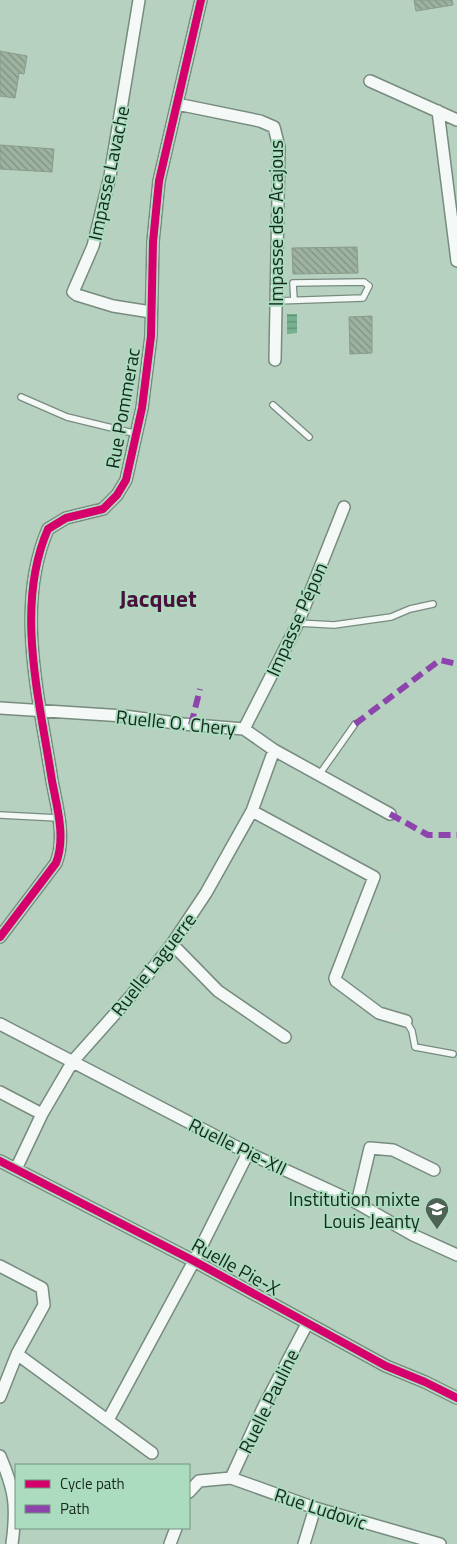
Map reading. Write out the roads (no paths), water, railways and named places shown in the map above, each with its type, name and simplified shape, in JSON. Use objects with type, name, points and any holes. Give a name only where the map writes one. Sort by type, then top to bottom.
[{"type":"street","name":"Impasse Lavache","points":[[139,0],[110,176],[93,246],[74,292],[77,295],[113,306],[151,312]]},
{"type":"street","name":"Rue Pommerac","points":[[0,936],[56,863],[60,852],[58,818],[30,636],[37,566],[43,540],[48,530],[57,522],[103,509],[117,495],[126,480],[137,434],[150,344],[153,242],[159,182],[201,0]]},
{"type":"street","points":[[370,81],[457,120]]},
{"type":"street","name":"Impasse des Acajous","points":[[176,104],[260,121],[274,128],[278,147],[275,360]]},
{"type":"street","points":[[438,111],[457,261]]},
{"type":"street","name":"Impasse Pépon","points":[[244,729],[298,623],[344,507]]},
{"type":"street","name":"Ruelle O. Chery","points":[[0,708],[124,716],[183,724],[244,729],[274,750],[390,814]]},
{"type":"street","name":"Ruelle Laguerre","points":[[16,1169],[42,1114],[73,1061],[130,997],[172,944],[206,893],[252,811],[274,750]]},
{"type":"street","points":[[252,811],[371,874],[374,881],[336,974],[336,981],[379,1012],[406,1021]]},
{"type":"street","points":[[172,944],[218,991],[285,1038]]},
{"type":"street","points":[[0,1024],[73,1061]]},
{"type":"street","name":"Ruelle Pie-XII","points":[[73,1061],[248,1153],[357,1203],[413,1235],[457,1254]]},
{"type":"street","points":[[0,1092],[42,1114]]},
{"type":"street","points":[[357,1203],[370,1148],[393,1150],[434,1170]]},
{"type":"street","points":[[108,1420],[194,1261],[248,1153]]},
{"type":"street","name":"Ruelle Pie-X","points":[[0,1161],[194,1261],[386,1366],[457,1398]]},
{"type":"street","points":[[0,1266],[42,1288],[44,1296],[44,1305],[17,1354],[0,1398]]},
{"type":"street","name":"Ruelle Pauline","points":[[231,1478],[263,1408],[307,1324]]},
{"type":"street","points":[[17,1354],[152,1453]]},
{"type":"street","points":[[0,1456],[13,1488],[14,1523],[12,1544]]},
{"type":"street","points":[[190,1491],[199,1481],[231,1478]]},
{"type":"street","name":"Rue Ludovic","points":[[231,1478],[315,1508],[440,1544]]},
{"type":"street","points":[[304,1544],[315,1508]]},
{"type":"street","points":[[170,1544],[176,1529]]},
{"type":"lane","points":[[276,301],[364,298],[369,286],[364,282],[294,283],[294,300]]},
{"type":"lane","points":[[21,397],[68,417],[137,434]]},
{"type":"lane","points":[[274,405],[309,437]]},
{"type":"lane","points":[[298,623],[334,625],[391,617],[410,609],[433,604]]},
{"type":"lane","points":[[319,775],[355,724]]},
{"type":"lane","points":[[0,815],[58,818]]},
{"type":"lane","points":[[406,1021],[412,1032],[415,1047],[453,1054]]},
{"type":"place","name":"Institution mixte Louis Jeanty","points":[[437,1230]]},
{"type":"district","name":"Jacquet","points":[[158,598]]}]
